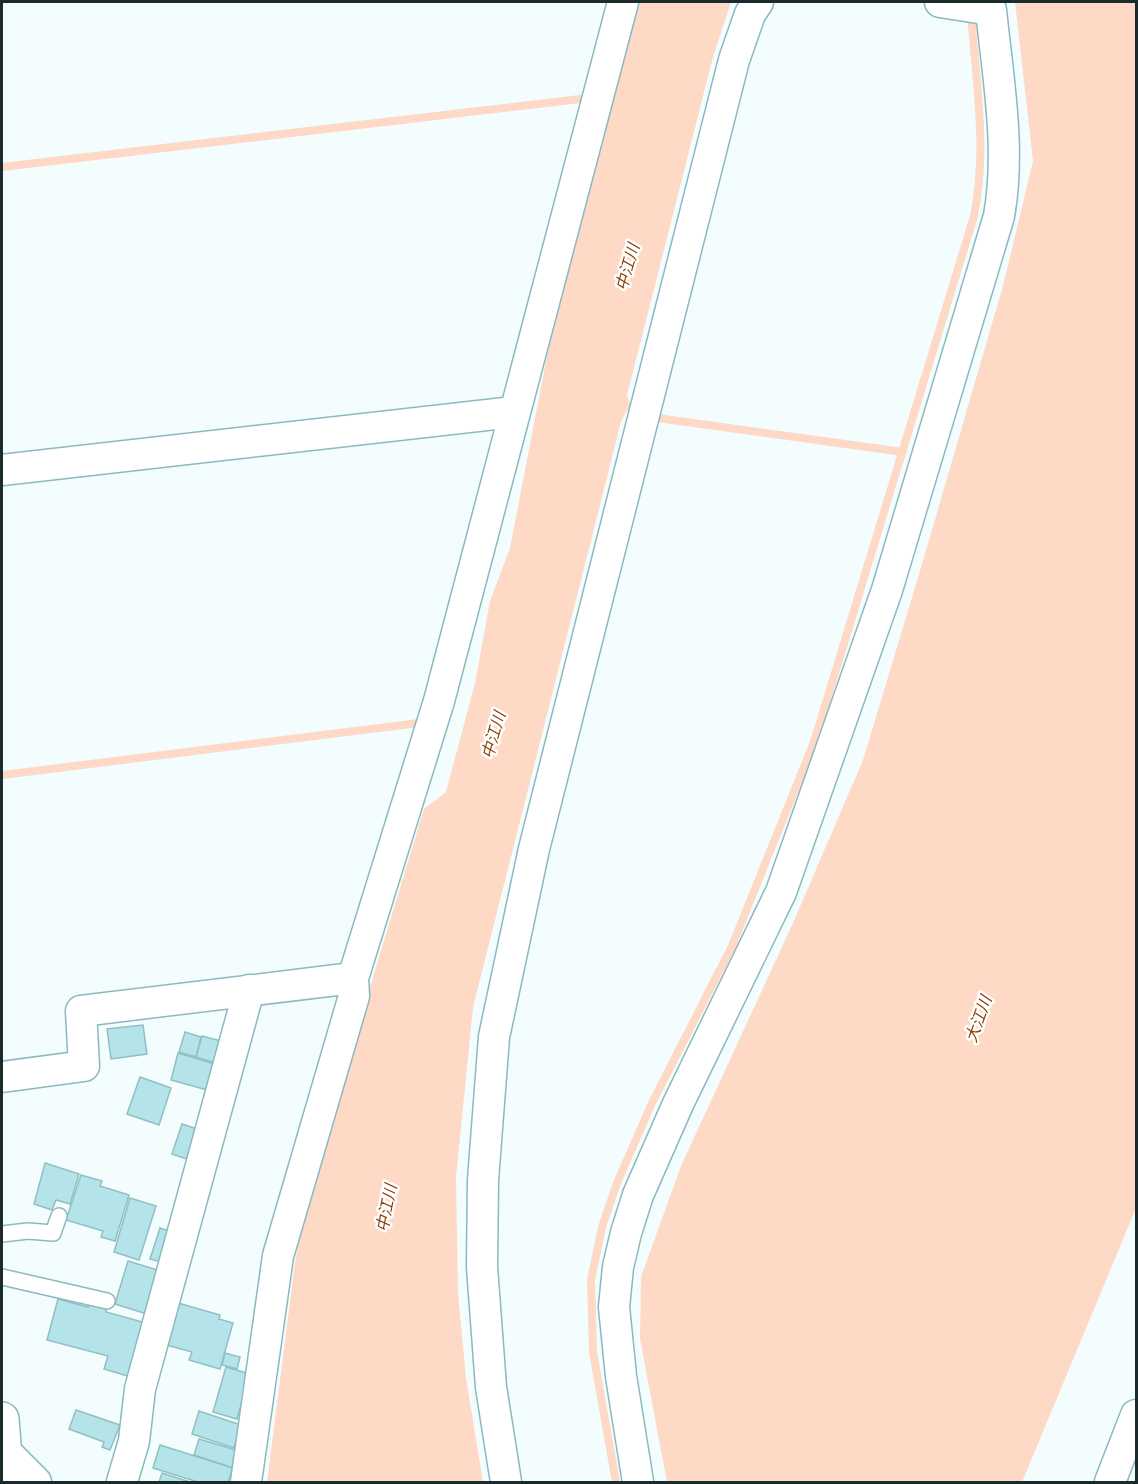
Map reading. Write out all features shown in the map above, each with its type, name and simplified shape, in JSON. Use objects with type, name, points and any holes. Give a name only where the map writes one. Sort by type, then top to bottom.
[{"type":"street","points":[[246,1482],[278,1256],[354,996],[353,978],[439,701],[513,412],[623,2]]},
{"type":"street","points":[[506,1482],[491,1387],[482,1267],[483,1179],[494,1037],[537,838],[734,60],[750,14],[759,2]]},
{"type":"street","points":[[638,1482],[621,1376],[614,1307],[618,1267],[626,1233],[638,1196],[678,1104],[781,892],[887,590],[999,216],[1005,184],[1006,152],[991,10],[940,2]]},
{"type":"street","points":[[2,470],[513,412]]},
{"type":"street","points":[[2,1077],[84,1066],[81,1011],[353,978]]},
{"type":"street","points":[[122,1482],[134,1441],[140,1389],[249,990]]},
{"type":"street","points":[[1110,1482],[1137,1415]]},
{"type":"street","points":[[2,1419],[5,1464],[36,1482]]},
{"type":"lane","points":[[2,1234],[28,1231],[53,1233],[58,1216]]},
{"type":"lane","points":[[2,1277],[107,1301]]},
{"type":"water","name":"中江川","points":[[636,2],[731,2],[713,57],[627,395],[637,410],[627,410],[621,422],[473,1007],[456,1177],[458,1294],[466,1378],[483,1482],[267,1482],[295,1263],[306,1198],[424,809],[446,792],[475,683],[490,601],[510,548],[548,351]]},
{"type":"water","name":"大江川","points":[[1015,2],[1136,2],[1136,1208],[1022,1482],[667,1482],[640,1339],[641,1277],[681,1166],[793,923],[863,760],[920,571],[1003,286],[1033,161]]},
{"type":"building","points":[[143,1025],[147,1054],[111,1059],[107,1029]]},
{"type":"building","points":[[185,1032],[201,1037],[196,1057],[179,1052]]},
{"type":"building","points":[[202,1036],[225,1042],[219,1064],[196,1057]]},
{"type":"building","points":[[178,1053],[218,1065],[211,1091],[171,1080]]},
{"type":"building","points":[[140,1077],[171,1088],[159,1125],[127,1114]]},
{"type":"building","points":[[182,1124],[203,1131],[193,1161],[172,1154]]},
{"type":"building","points":[[45,1163],[79,1174],[70,1204],[56,1200],[52,1210],[34,1204]]},
{"type":"building","points":[[81,1175],[102,1181],[100,1186],[129,1195],[115,1241],[101,1237],[103,1231],[66,1220]]},
{"type":"building","points":[[130,1198],[156,1206],[139,1260],[114,1252]]},
{"type":"building","points":[[160,1228],[174,1233],[165,1263],[150,1259]]},
{"type":"building","points":[[128,1261],[164,1272],[150,1315],[115,1304]]},
{"type":"building","points":[[58,1299],[88,1307],[89,1303],[106,1308],[106,1312],[146,1323],[131,1377],[104,1369],[108,1356],[47,1340]]},
{"type":"building","points":[[171,1301],[220,1315],[219,1319],[233,1323],[220,1369],[189,1360],[192,1352],[159,1343]]},
{"type":"building","points":[[225,1353],[240,1357],[237,1369],[222,1365]]},
{"type":"building","points":[[226,1367],[250,1374],[237,1419],[213,1412]]},
{"type":"building","points":[[76,1410],[120,1425],[110,1450],[102,1447],[104,1442],[69,1429]]},
{"type":"building","points":[[199,1411],[241,1425],[234,1448],[192,1434]]},
{"type":"building","points":[[199,1439],[239,1451],[233,1468],[194,1455]]},
{"type":"building","points":[[160,1445],[233,1468],[228,1482],[198,1482],[153,1468]]},
{"type":"building","points":[[162,1473],[190,1482],[159,1482]]},
{"type":"waterway","points":[[616,1482],[593,1352],[591,1280],[602,1227],[617,1183],[652,1103],[732,946],[814,742],[974,216],[978,192],[980,144],[972,25]]},
{"type":"waterway","points":[[2,167],[580,99]]},
{"type":"waterway","points":[[657,418],[903,452]]},
{"type":"waterway","points":[[2,775],[419,723]]}]
